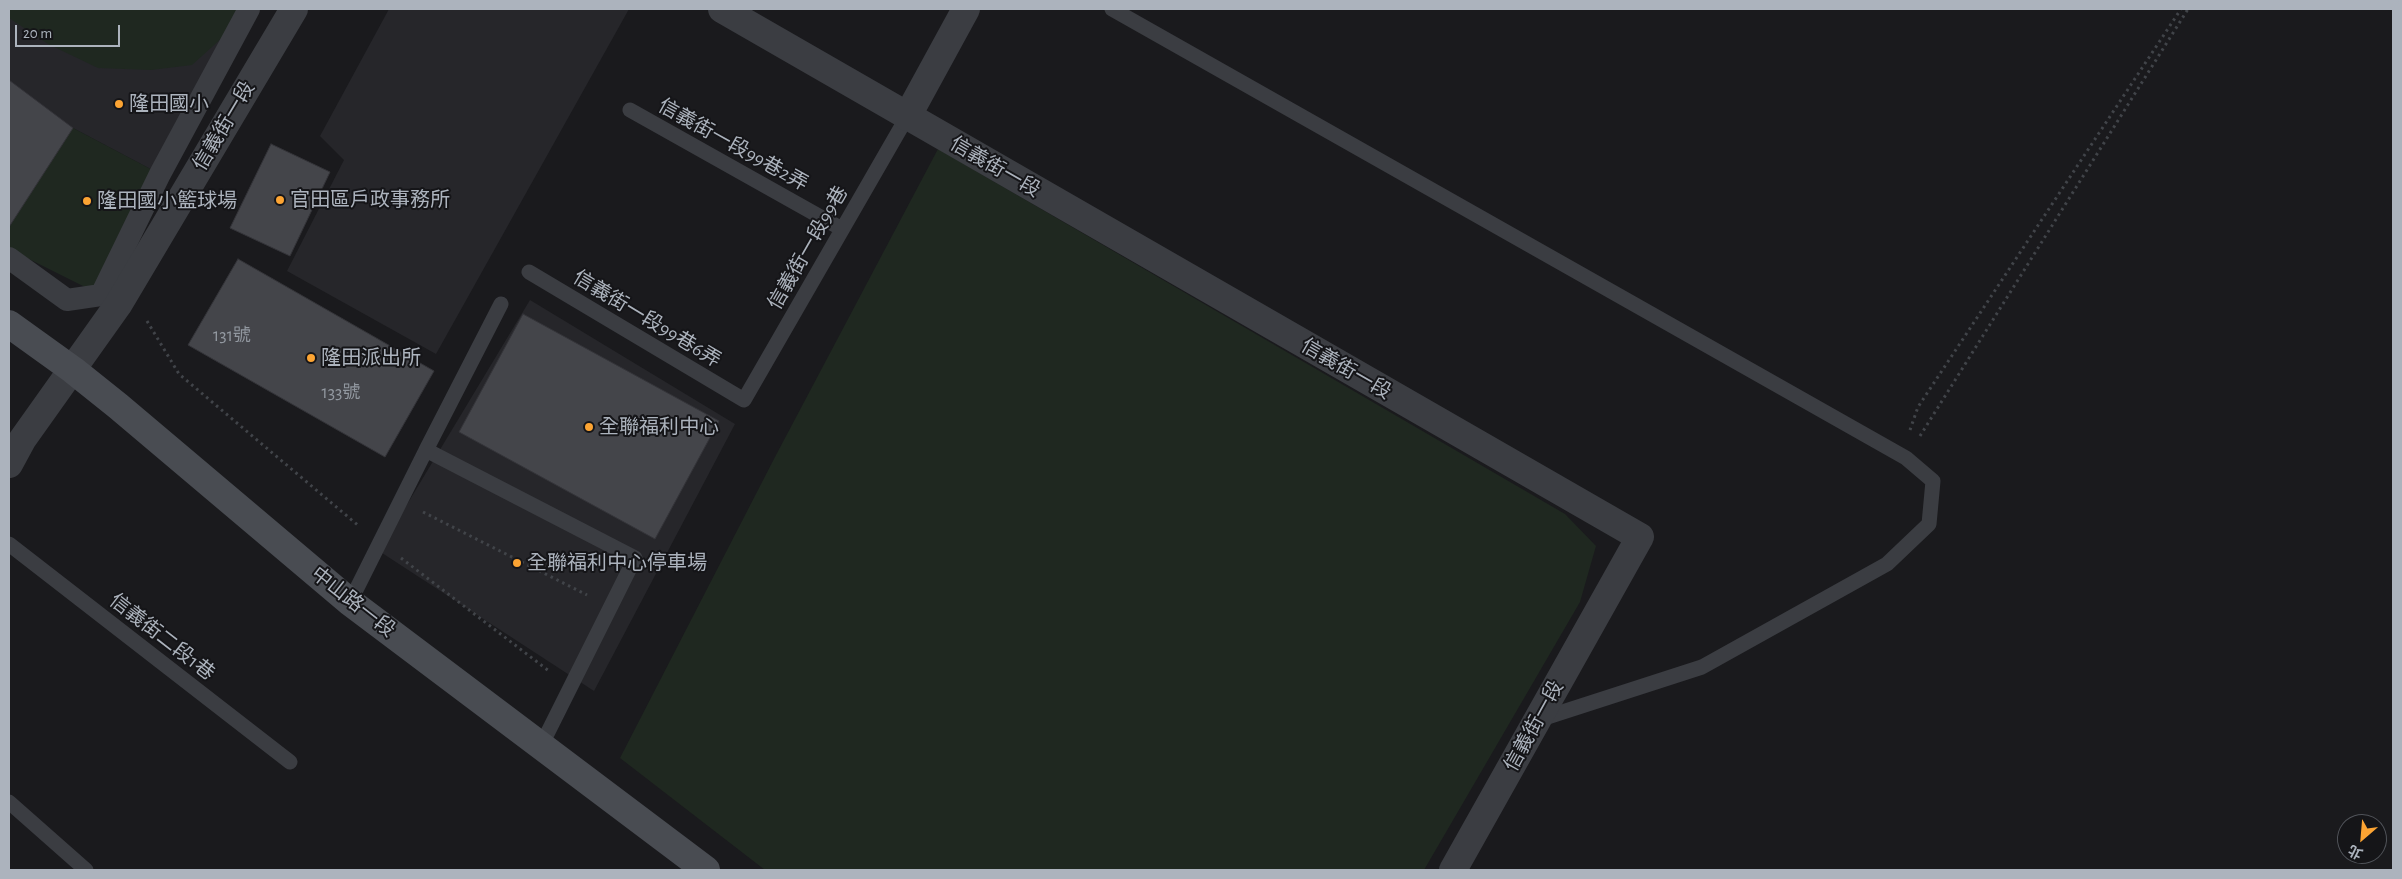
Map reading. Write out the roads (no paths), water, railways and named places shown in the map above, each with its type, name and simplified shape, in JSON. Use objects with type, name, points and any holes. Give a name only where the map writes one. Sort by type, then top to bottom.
[{"type":"main road","name":"中山路一段","points":[[9,324],[73,370],[350,602],[706,870]]},
{"type":"street","points":[[9,258],[66,300],[101,295],[160,174],[249,9]]},
{"type":"street","name":"信義街一段","points":[[9,464],[22,440],[118,305],[294,9]]},
{"type":"street","name":"信義街一段","points":[[722,9],[1640,537],[1453,870]]},
{"type":"street","points":[[907,116],[966,9]]},
{"type":"lane","points":[[1112,9],[1906,458],[1933,481],[1929,524],[1887,564],[1702,667],[1538,720]]},
{"type":"lane","name":"信義街一段99巷2弄","points":[[630,110],[842,229]]},
{"type":"lane","name":"信義街一段99巷","points":[[744,400],[907,116]]},
{"type":"lane","name":"信義街一段99巷6弄","points":[[529,272],[744,400]]},
{"type":"lane","points":[[350,602],[501,304]]},
{"type":"lane","points":[[426,450],[635,558],[541,746]]},
{"type":"lane","name":"信義街二段1巷","points":[[9,544],[290,762]]},
{"type":"lane","points":[[9,802],[86,870]]},
{"type":"place","name":"隆田國小","points":[[119,104]]},
{"type":"place","name":"官田區戶政事務所","points":[[280,200]]},
{"type":"place","name":"隆田國小籃球場","points":[[87,201]]},
{"type":"place","name":"隆田派出所","points":[[311,358]]},
{"type":"place","name":"全聯福利中心","points":[[589,427]]},
{"type":"place","name":"全聯福利中心停車場","points":[[517,563]]}]
